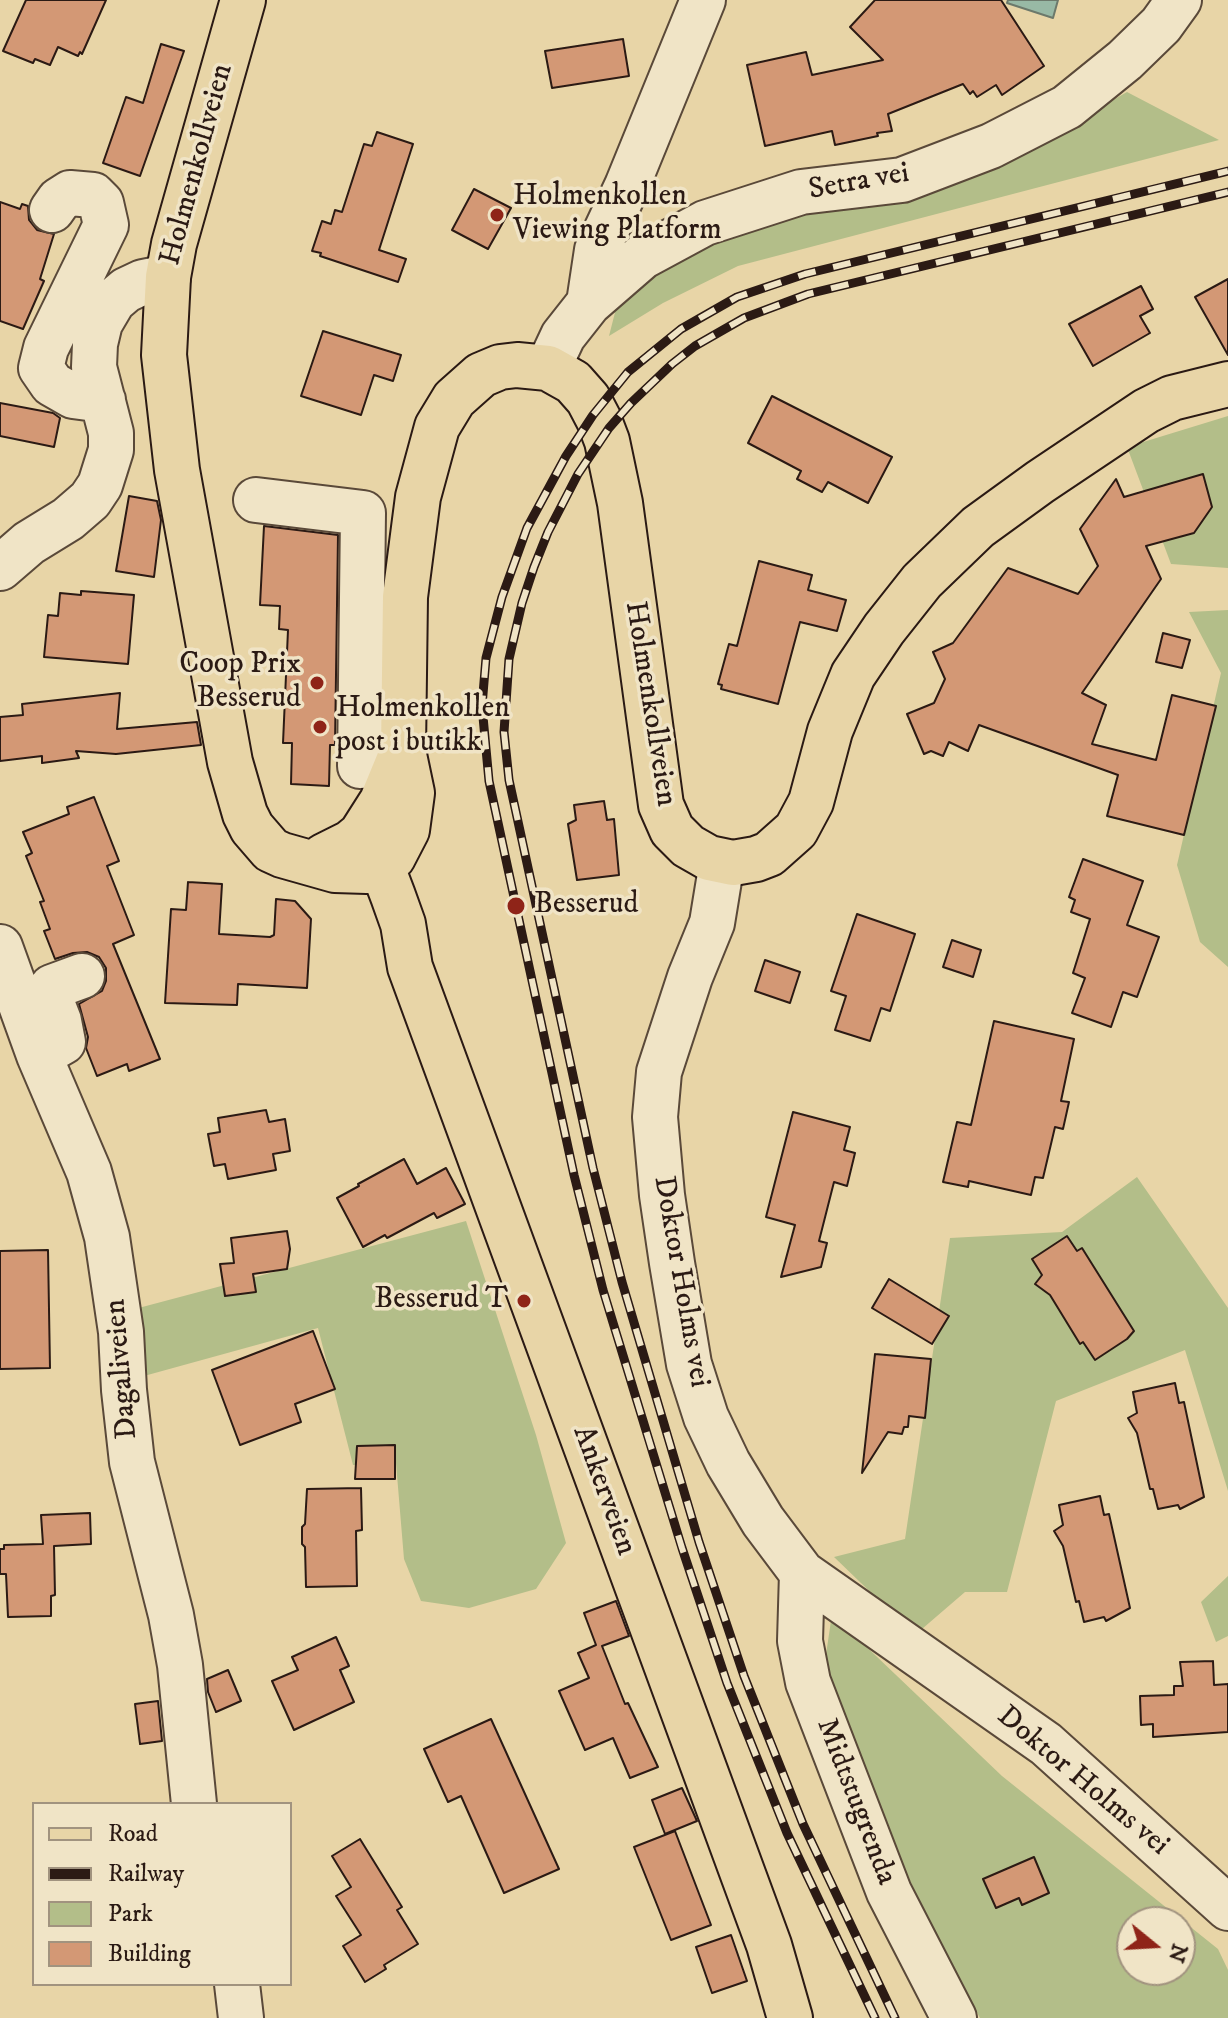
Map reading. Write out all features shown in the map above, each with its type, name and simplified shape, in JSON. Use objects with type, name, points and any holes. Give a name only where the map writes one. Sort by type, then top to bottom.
[{"type":"main road","name":"Holmenkollveien","points":[[243,0],[181,214],[168,277],[164,355],[170,424],[230,762],[245,814],[260,839],[271,850],[282,855],[348,861]]},
{"type":"main road","points":[[348,861],[374,814],[403,750],[405,597],[418,497],[437,427],[454,399],[481,375],[500,367],[517,365],[548,368]]},
{"type":"main road","name":"Holmenkollveien","points":[[548,368],[573,382],[588,399],[607,441],[620,503],[661,805],[679,838],[698,852],[722,862]]},
{"type":"main road","points":[[722,862],[744,862],[769,854],[796,830],[811,802],[830,731],[853,675],[922,581],[978,527],[1146,411],[1172,398],[1228,384]]},
{"type":"main road","name":"Ankerveien","points":[[348,861],[364,905],[379,934],[410,967],[749,1890],[790,2018]]},
{"type":"street","points":[[589,303],[597,250],[627,186],[703,0]]},
{"type":"street","name":"Setra vei","points":[[548,368],[563,336],[589,303],[642,257],[705,223],[801,192],[902,180],[1004,140],[1067,107],[1125,60],[1161,25],[1179,0]]},
{"type":"street","points":[[52,210],[59,200],[70,193],[93,195],[101,203],[106,225],[46,348],[41,368],[52,384],[73,396],[103,400]]},
{"type":"street","points":[[0,568],[29,543],[68,519],[90,500],[100,485],[111,450],[111,433],[94,367],[100,323],[113,301],[126,290],[143,282],[168,277]]},
{"type":"street","points":[[256,500],[363,513],[360,766]]},
{"type":"street","points":[[361,671],[382,670],[404,674]]},
{"type":"street","name":"Doktor Holms vei","points":[[722,862],[712,923],[690,977],[659,1072],[655,1117],[662,1195],[689,1364],[706,1417],[728,1463],[763,1521],[802,1573],[1046,1744],[1228,1908]]},
{"type":"street","name":"Dagaliveien","points":[[0,947],[39,1055],[89,1172],[107,1237],[121,1332],[132,1462],[171,1615],[180,1665],[194,1802]]},
{"type":"street","points":[[39,1055],[63,1042],[49,995],[52,987],[82,976]]},
{"type":"street","name":"Midtstugrenda","points":[[802,1573],[800,1641],[808,1682],[889,1892],[954,2018]]},
{"type":"street","points":[[237,1986],[241,2018]]},
{"type":"green space","points":[[1127,92],[1219,140],[738,266],[663,303],[609,336],[621,289],[713,233],[1071,124]]},
{"type":"green space","points":[[1228,416],[1228,568],[1171,564],[1127,447]]},
{"type":"green space","points":[[1228,610],[1228,967],[1200,942],[1177,865],[1221,673],[1189,612]]},
{"type":"green space","points":[[1137,1177],[1228,1308],[1228,1491],[1185,1350],[1056,1401],[1007,1592],[965,1592],[915,1635],[834,1557],[905,1539],[950,1238],[1062,1232]]},
{"type":"green space","points":[[466,1221],[536,1435],[566,1543],[536,1589],[469,1608],[421,1601],[404,1559],[396,1463],[353,1465],[318,1328],[144,1376],[131,1310]]},
{"type":"green space","points":[[1228,1576],[1228,1636],[1216,1642],[1201,1602]]},
{"type":"green space","points":[[832,1614],[1002,1776],[1164,1906],[1116,1906],[1116,1986],[1196,1986],[1196,1931],[1218,1949],[1228,1970],[1228,2018],[980,2018],[936,1938],[863,1776],[824,1668]]},
{"type":"shaded area","points":[[1008,0],[1058,0],[1053,18],[1007,3]]},
{"type":"building","points":[[26,0],[106,0],[82,54],[80,52],[78,56],[58,47],[50,65],[35,59],[33,63],[3,51]]},
{"type":"building","points":[[875,0],[1001,0],[1044,66],[1002,95],[996,85],[977,97],[973,91],[970,94],[963,84],[888,114],[892,131],[877,133],[878,136],[835,145],[832,131],[765,146],[747,65],[806,52],[812,75],[883,60],[850,27]]},
{"type":"building","points":[[623,39],[629,76],[552,88],[545,51]]},
{"type":"building","points":[[161,44],[184,51],[140,176],[103,163],[126,97],[143,103]]},
{"type":"building","points":[[377,132],[413,144],[379,250],[406,259],[398,282],[312,251],[322,221],[331,224],[335,210],[342,212],[364,144],[372,146]]},
{"type":"building","points":[[474,189],[511,208],[488,249],[452,230]]},
{"type":"building","points":[[0,202],[20,209],[22,204],[28,206],[29,220],[37,230],[54,234],[40,279],[44,281],[23,329],[0,321]]},
{"type":"building","points":[[1228,279],[1228,355],[1195,297]]},
{"type":"building","points":[[1141,286],[1153,309],[1140,316],[1150,333],[1093,366],[1069,324]]},
{"type":"building","points":[[323,331],[401,355],[393,381],[374,375],[361,415],[301,396]]},
{"type":"building","points":[[772,396],[892,457],[868,503],[828,482],[822,492],[797,479],[801,471],[748,443]]},
{"type":"building","points":[[0,403],[53,413],[60,418],[54,447],[0,436]]},
{"type":"building","points":[[1203,474],[1212,507],[1194,533],[1146,546],[1161,579],[1082,693],[1106,705],[1092,744],[1156,760],[1172,695],[1216,706],[1184,835],[1107,816],[1118,775],[979,725],[968,751],[949,742],[943,756],[931,751],[924,754],[907,714],[934,703],[945,679],[933,652],[953,643],[1008,568],[1078,594],[1098,566],[1080,529],[1116,479],[1124,497]]},
{"type":"building","points":[[129,496],[157,501],[161,520],[154,577],[116,571]]},
{"type":"building","points":[[264,526],[338,535],[335,745],[330,745],[329,786],[291,784],[292,743],[283,743],[288,630],[279,629],[280,606],[260,605]]},
{"type":"building","points":[[759,561],[812,575],[808,590],[846,600],[837,631],[800,622],[778,704],[721,689],[722,685],[718,684],[729,644],[737,646]]},
{"type":"building","points":[[81,591],[134,595],[128,664],[44,657],[48,615],[58,616],[60,593],[81,595]]},
{"type":"building","points":[[1163,633],[1190,640],[1182,668],[1156,662]]},
{"type":"building","points":[[120,693],[117,729],[197,722],[201,745],[116,754],[76,751],[79,758],[42,763],[42,756],[0,761],[0,717],[23,715],[22,704]]},
{"type":"building","points":[[94,797],[119,861],[107,866],[134,935],[113,944],[160,1059],[129,1071],[127,1064],[97,1076],[86,1048],[88,1037],[79,1004],[102,991],[106,968],[99,957],[87,952],[55,959],[44,931],[50,929],[40,902],[44,901],[26,856],[32,853],[23,832],[69,814],[67,807]]},
{"type":"building","points":[[604,801],[607,820],[614,819],[619,875],[577,880],[568,824],[576,820],[574,805]]},
{"type":"building","points":[[1083,859],[1143,881],[1127,925],[1159,937],[1137,997],[1123,992],[1111,1027],[1072,1013],[1085,978],[1073,973],[1090,919],[1071,912],[1075,900],[1069,897]]},
{"type":"building","points":[[188,882],[222,884],[219,934],[270,937],[274,935],[276,899],[295,901],[311,919],[307,988],[238,984],[237,1005],[165,1003],[171,909],[186,910]]},
{"type":"building","points":[[857,914],[915,934],[890,1011],[881,1008],[870,1041],[835,1030],[846,996],[831,991]]},
{"type":"building","points":[[952,940],[981,950],[973,977],[943,967]]},
{"type":"building","points":[[765,960],[800,972],[790,1003],[755,991]]},
{"type":"building","points":[[994,1021],[1074,1039],[1061,1101],[1069,1102],[1063,1129],[1055,1127],[1043,1178],[1035,1177],[1031,1195],[969,1181],[968,1187],[943,1182],[957,1122],[971,1125]]},
{"type":"building","points":[[266,1110],[269,1122],[285,1119],[290,1151],[273,1154],[276,1170],[228,1179],[225,1164],[214,1166],[208,1134],[220,1132],[218,1118]]},
{"type":"building","points":[[793,1112],[850,1127],[844,1150],[855,1153],[847,1186],[834,1182],[819,1241],[827,1243],[821,1267],[781,1277],[795,1225],[766,1217]]},
{"type":"building","points":[[404,1159],[417,1184],[446,1168],[465,1204],[437,1218],[434,1213],[363,1247],[337,1198]]},
{"type":"building","points":[[287,1231],[290,1249],[287,1269],[253,1274],[256,1292],[225,1296],[220,1264],[234,1263],[231,1238]]},
{"type":"building","points":[[1067,1236],[1077,1251],[1082,1248],[1134,1331],[1095,1360],[1083,1342],[1080,1344],[1050,1295],[1035,1284],[1042,1275],[1032,1259]]},
{"type":"building","points":[[48,1250],[50,1368],[0,1369],[0,1251]]},
{"type":"building","points":[[889,1279],[949,1316],[932,1344],[872,1308]]},
{"type":"building","points":[[313,1331],[335,1389],[295,1404],[301,1422],[240,1445],[212,1370]]},
{"type":"building","points":[[875,1354],[931,1359],[925,1418],[909,1416],[908,1427],[904,1427],[902,1434],[888,1432],[862,1473]]},
{"type":"building","points":[[1175,1383],[1179,1403],[1184,1402],[1204,1497],[1180,1509],[1178,1505],[1158,1509],[1137,1433],[1128,1418],[1137,1413],[1133,1392]]},
{"type":"building","points":[[395,1445],[395,1479],[355,1479],[357,1446]]},
{"type":"building","points":[[361,1488],[362,1530],[356,1531],[357,1586],[306,1587],[302,1527],[305,1524],[307,1489]]},
{"type":"building","points":[[1100,1496],[1104,1515],[1109,1514],[1130,1608],[1106,1621],[1104,1617],[1084,1622],[1063,1546],[1054,1531],[1063,1525],[1059,1505]]},
{"type":"building","points":[[90,1513],[91,1544],[54,1546],[55,1595],[51,1596],[51,1616],[8,1617],[6,1574],[0,1574],[0,1549],[4,1549],[4,1545],[43,1544],[41,1515]]},
{"type":"building","points":[[616,1601],[629,1636],[602,1646],[625,1704],[628,1703],[658,1767],[630,1778],[613,1738],[585,1750],[559,1691],[589,1678],[578,1653],[596,1645],[584,1613]]},
{"type":"building","points":[[336,1637],[349,1666],[340,1670],[354,1702],[294,1730],[272,1681],[298,1670],[292,1657]]},
{"type":"building","points":[[1213,1661],[1214,1685],[1228,1684],[1228,1732],[1153,1737],[1153,1724],[1141,1725],[1140,1696],[1174,1695],[1174,1686],[1183,1686],[1180,1662]]},
{"type":"building","points":[[228,1670],[241,1701],[216,1712],[208,1692],[207,1679]]},
{"type":"building","points":[[158,1701],[162,1741],[140,1744],[135,1704]]},
{"type":"building","points":[[491,1719],[559,1869],[504,1893],[461,1796],[448,1802],[424,1749]]},
{"type":"building","points":[[682,1788],[697,1821],[665,1834],[652,1800]]},
{"type":"building","points":[[675,1831],[711,1925],[671,1940],[634,1847]]},
{"type":"building","points":[[360,1839],[402,1907],[397,1910],[418,1944],[384,1965],[386,1969],[365,1982],[343,1946],[361,1935],[336,1896],[351,1887],[332,1856]]},
{"type":"building","points":[[1034,1857],[1049,1893],[1022,1905],[1019,1898],[996,1908],[983,1879]]},
{"type":"building","points":[[731,1935],[747,1981],[712,1993],[696,1947]]},
{"type":"railway","points":[[875,2018],[787,1833],[727,1683],[603,1290],[574,1175],[489,781],[482,706],[486,658],[502,597],[527,528],[566,456],[593,415],[628,372],[681,329],[737,297],[805,274],[1228,171]]},
{"type":"railway","points":[[895,2018],[803,1824],[744,1676],[699,1542],[622,1282],[593,1168],[509,780],[504,732],[509,659],[534,567],[578,474],[609,428],[631,403],[695,346],[744,318],[808,294],[1228,192]]},
{"type":"place","name":"Holmenkollen Viewing Platform","points":[[497,215]]},
{"type":"place","name":"Coop Prix Besserud","points":[[317,683]]},
{"type":"place","name":"Holmenkollen post i butikk","points":[[320,727]]},
{"type":"place","name":"Besserud","points":[[516,906]]},
{"type":"place","name":"Besserud T","points":[[524,1301]]}]
